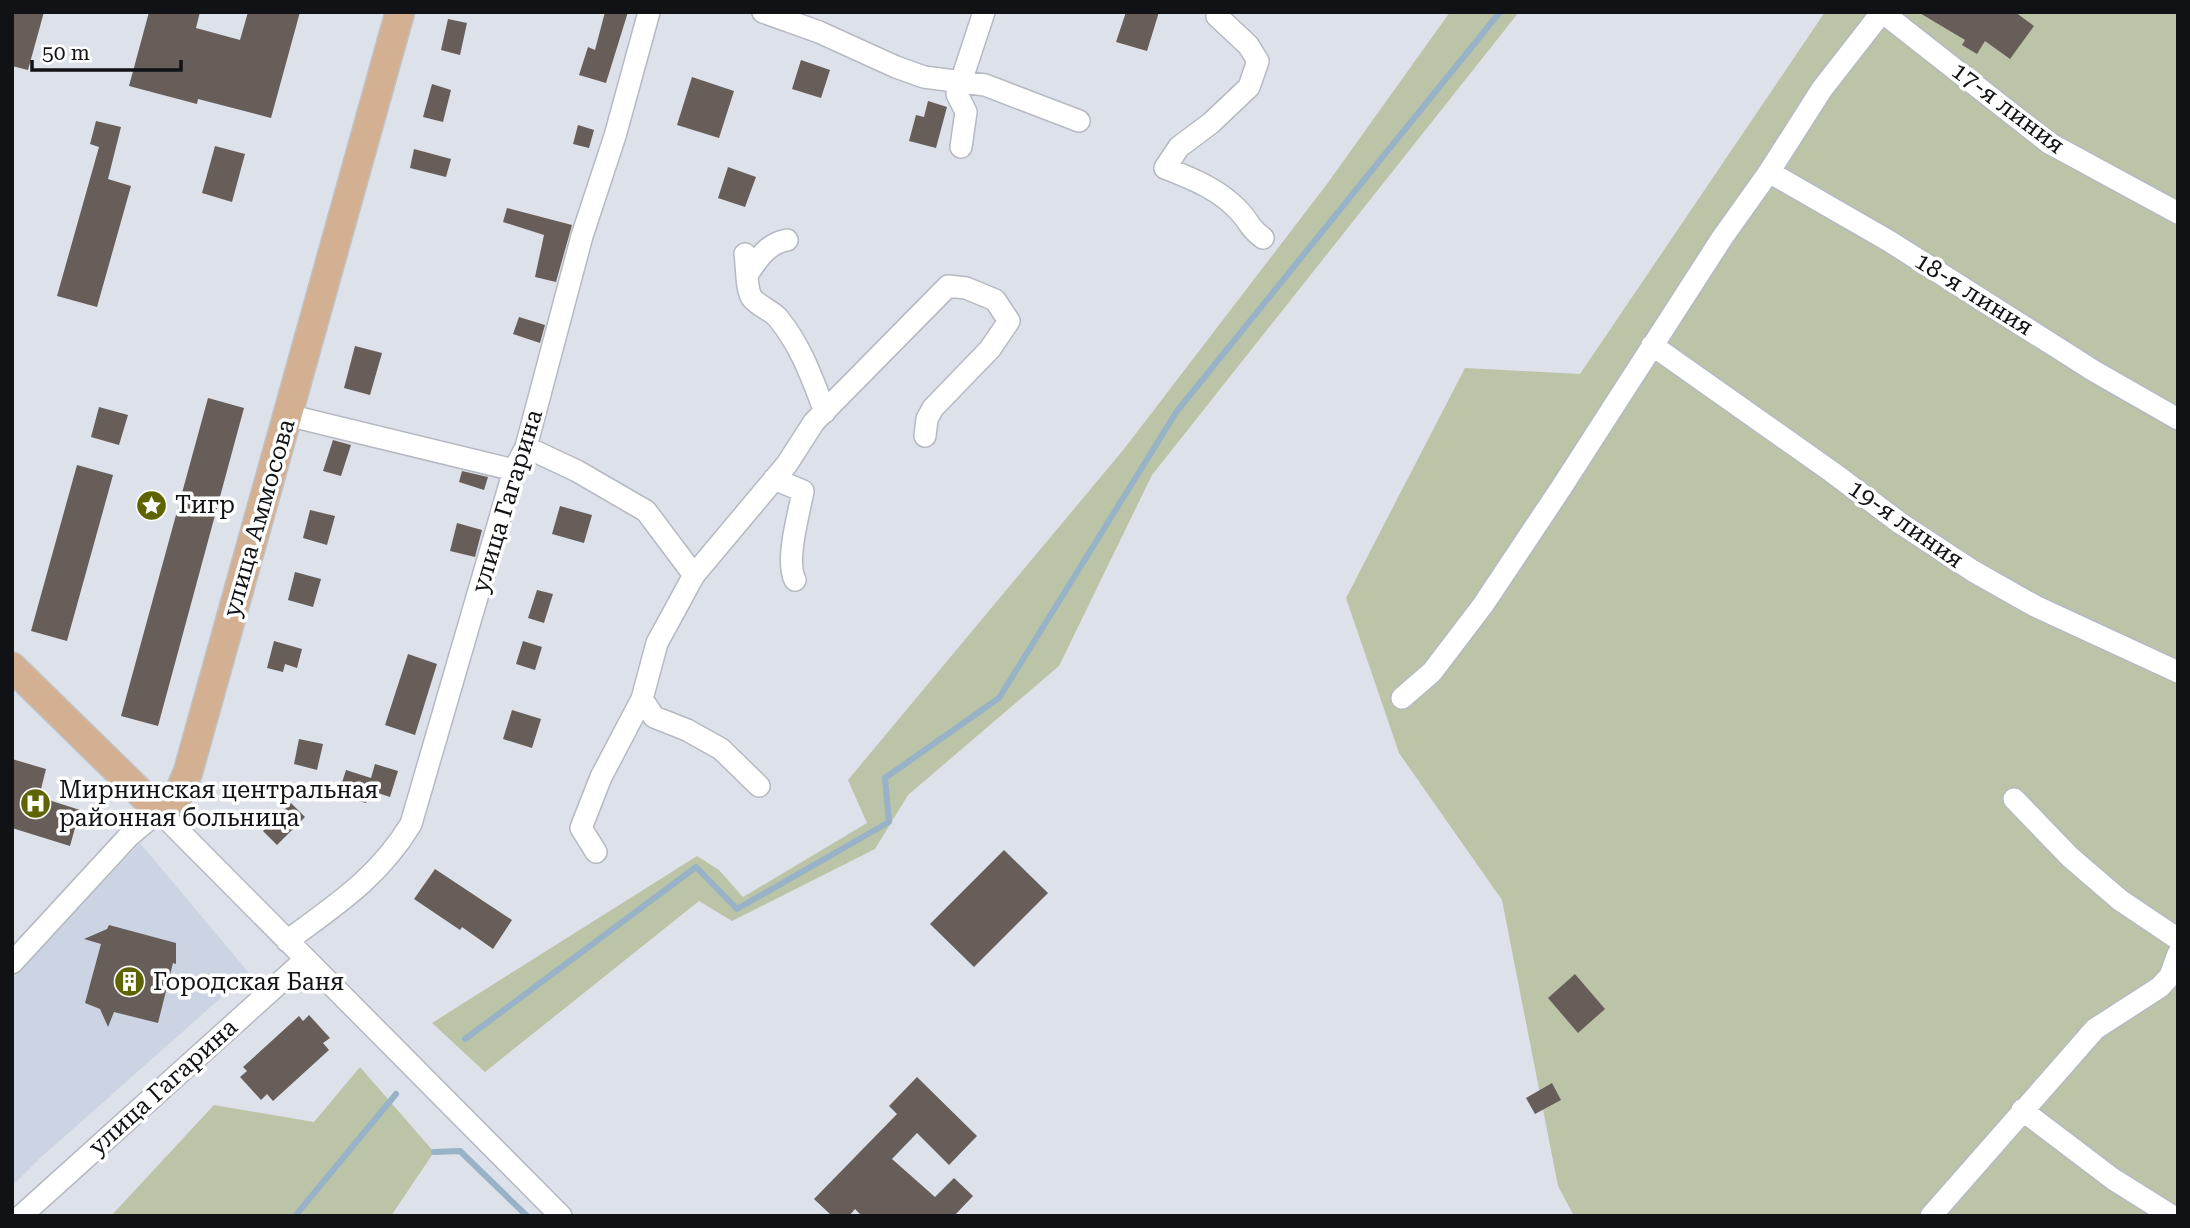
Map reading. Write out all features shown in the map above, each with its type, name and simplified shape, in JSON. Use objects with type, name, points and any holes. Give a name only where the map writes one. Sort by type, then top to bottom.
[{"type":"main road","name":"улица Аммосова","points":[[159,811],[178,795],[188,772],[400,12]]},
{"type":"main road","points":[[12,667],[159,811]]},
{"type":"street","name":"улица Гагарина","points":[[287,941],[377,871],[411,824],[514,470],[526,447],[582,236],[615,135],[649,12]]},
{"type":"street","points":[[763,12],[819,32],[924,77],[985,85],[1079,121]]},
{"type":"street","points":[[961,148],[966,112],[957,94],[984,12]]},
{"type":"street","points":[[1218,12],[1217,16],[1248,45],[1258,61],[1256,72],[1249,87],[1211,123],[1179,147],[1165,168],[1203,183],[1242,214],[1250,229],[1263,237]]},
{"type":"street","points":[[1402,698],[1432,672],[1483,605],[1722,237],[1769,172],[1822,89],[1882,12]]},
{"type":"street","name":"17-я линия","points":[[1882,12],[2049,144],[2178,213]]},
{"type":"street","name":"18-я линия","points":[[1769,172],[1889,241],[2094,371],[2178,419]]},
{"type":"street","points":[[787,240],[778,242],[747,263],[748,288],[752,298],[772,311],[793,337],[825,412]]},
{"type":"street","points":[[596,852],[581,828],[601,777],[642,699],[657,643],[694,575],[774,479],[814,422],[948,286],[966,288],[995,300],[1009,321],[990,349],[933,408],[927,419],[925,436]]},
{"type":"street","name":"19-я линия","points":[[1652,345],[1900,523],[1973,571],[2035,606],[2178,672]]},
{"type":"street","points":[[287,415],[514,470]]},
{"type":"street","points":[[526,447],[577,471],[646,511],[694,575]]},
{"type":"street","points":[[774,479],[803,491],[792,552],[791,571],[795,580]]},
{"type":"street","points":[[642,699],[654,717],[687,730],[721,749],[759,786]]},
{"type":"street","points":[[2014,799],[2070,857],[2120,900],[2178,939]]},
{"type":"street","points":[[159,811],[561,1216]]},
{"type":"street","name":"улица Аммосова","points":[[12,962],[129,836],[159,811]]},
{"type":"street","points":[[1931,1216],[2095,1029],[2160,987],[2170,976],[2178,954]]},
{"type":"street","name":"улица Гагарина","points":[[21,1216],[306,959]]},
{"type":"street","points":[[2022,1110],[2113,1179],[2172,1216]]},
{"type":"shaded area","points":[[140,843],[249,973],[12,1186],[12,979]]},
{"type":"green space","points":[[1450,12],[1519,12],[1152,475],[1059,666],[908,795],[875,849],[732,921],[699,901],[485,1072],[432,1023],[697,856],[719,870],[743,897],[867,823],[848,780],[1124,449],[1327,184]]},
{"type":"green space","points":[[1825,12],[2178,12],[2178,1216],[1574,1216],[1558,1186],[1502,900],[1399,753],[1346,598],[1465,368],[1580,374]]},
{"type":"green space","points":[[360,1067],[434,1152],[391,1216],[111,1216],[214,1105],[314,1122]]},
{"type":"building","points":[[12,12],[44,12],[28,70],[12,66]]},
{"type":"building","points":[[149,12],[200,12],[196,28],[240,40],[248,12],[300,12],[271,118],[198,99],[197,104],[129,86]]},
{"type":"building","points":[[605,12],[628,12],[606,83],[579,75],[588,47],[595,50]]},
{"type":"building","points":[[1126,12],[1159,12],[1147,51],[1116,42]]},
{"type":"building","points":[[1918,12],[2015,12],[2034,26],[2010,59],[1985,41],[1977,54],[1962,45],[1965,40]]},
{"type":"building","points":[[448,19],[467,23],[460,55],[441,50]]},
{"type":"building","points":[[801,60],[830,70],[821,98],[792,89]]},
{"type":"building","points":[[692,77],[734,91],[719,138],[677,125]]},
{"type":"building","points":[[432,84],[451,90],[443,122],[423,117]]},
{"type":"building","points":[[928,101],[947,107],[936,148],[909,141],[916,115],[924,117]]},
{"type":"building","points":[[96,121],[121,127],[108,179],[131,186],[97,307],[57,296],[99,147],[90,144]]},
{"type":"building","points":[[578,125],[594,130],[589,148],[573,144]]},
{"type":"building","points":[[215,146],[245,154],[232,202],[202,193]]},
{"type":"building","points":[[414,149],[451,159],[446,177],[410,168]]},
{"type":"building","points":[[728,167],[756,177],[745,207],[718,198]]},
{"type":"building","points":[[507,208],[572,225],[556,282],[535,277],[544,235],[503,222]]},
{"type":"building","points":[[519,317],[545,325],[540,343],[513,334]]},
{"type":"building","points":[[355,346],[382,353],[370,395],[344,388]]},
{"type":"building","points":[[208,398],[244,408],[158,726],[121,716]]},
{"type":"building","points":[[99,407],[128,415],[119,445],[91,437]]},
{"type":"building","points":[[333,440],[351,445],[341,476],[323,471]]},
{"type":"building","points":[[77,465],[113,475],[67,641],[31,631]]},
{"type":"building","points":[[462,471],[488,477],[484,490],[459,482]]},
{"type":"building","points":[[560,506],[592,515],[584,543],[552,534]]},
{"type":"building","points":[[310,510],[335,516],[327,545],[303,538]]},
{"type":"building","points":[[457,523],[482,530],[475,557],[450,551]]},
{"type":"building","points":[[295,572],[321,579],[313,607],[288,600]]},
{"type":"building","points":[[537,590],[553,594],[544,623],[528,618]]},
{"type":"building","points":[[274,641],[302,649],[297,668],[285,664],[283,672],[267,668]]},
{"type":"building","points":[[523,641],[542,647],[535,670],[516,664]]},
{"type":"building","points":[[408,654],[437,664],[415,735],[385,725]]},
{"type":"building","points":[[512,710],[541,719],[532,748],[503,739]]},
{"type":"building","points":[[299,739],[323,744],[317,770],[294,764]]},
{"type":"building","name":"Мирнинская центральная районная больница","points":[[12,759],[46,769],[39,797],[80,810],[70,846],[12,828]]},
{"type":"building","points":[[375,764],[398,771],[390,797],[369,790],[366,803],[338,795],[346,770],[371,778]]},
{"type":"building","points":[[291,803],[305,817],[277,845],[263,831]]},
{"type":"building","points":[[1004,850],[1048,893],[974,967],[930,924]]},
{"type":"building","points":[[435,869],[512,920],[493,949],[414,899]]},
{"type":"building","name":"Городская Баня","points":[[109,925],[176,943],[176,964],[173,963],[158,1023],[114,1012],[108,1027],[100,1009],[85,1003],[101,944],[84,939],[107,929]]},
{"type":"building","points":[[1575,974],[1605,1009],[1578,1033],[1548,998]]},
{"type":"building","points":[[309,1015],[330,1038],[323,1043],[329,1050],[273,1101],[267,1094],[261,1100],[240,1077],[247,1071],[243,1067],[299,1016],[303,1021]]},
{"type":"building","points":[[917,1077],[977,1136],[949,1165],[917,1133],[892,1159],[935,1197],[954,1178],[973,1196],[954,1216],[862,1216],[855,1209],[849,1216],[832,1216],[814,1199],[897,1114],[889,1106]]},
{"type":"building","points":[[1552,1083],[1561,1100],[1535,1114],[1526,1098]]},
{"type":"waterway","points":[[465,1039],[696,867],[737,909],[889,822],[885,778],[999,698],[1177,411],[1500,12]]},
{"type":"waterway","points":[[295,1216],[396,1094]]},
{"type":"waterway","points":[[434,1152],[460,1151],[527,1216]]},
{"type":"place","name":"Тигр","points":[[152,505]]},
{"type":"place","name":"Мирнинская центральная районная больница","points":[[36,804]]},
{"type":"place","name":"Городская Баня","points":[[130,982]]}]
